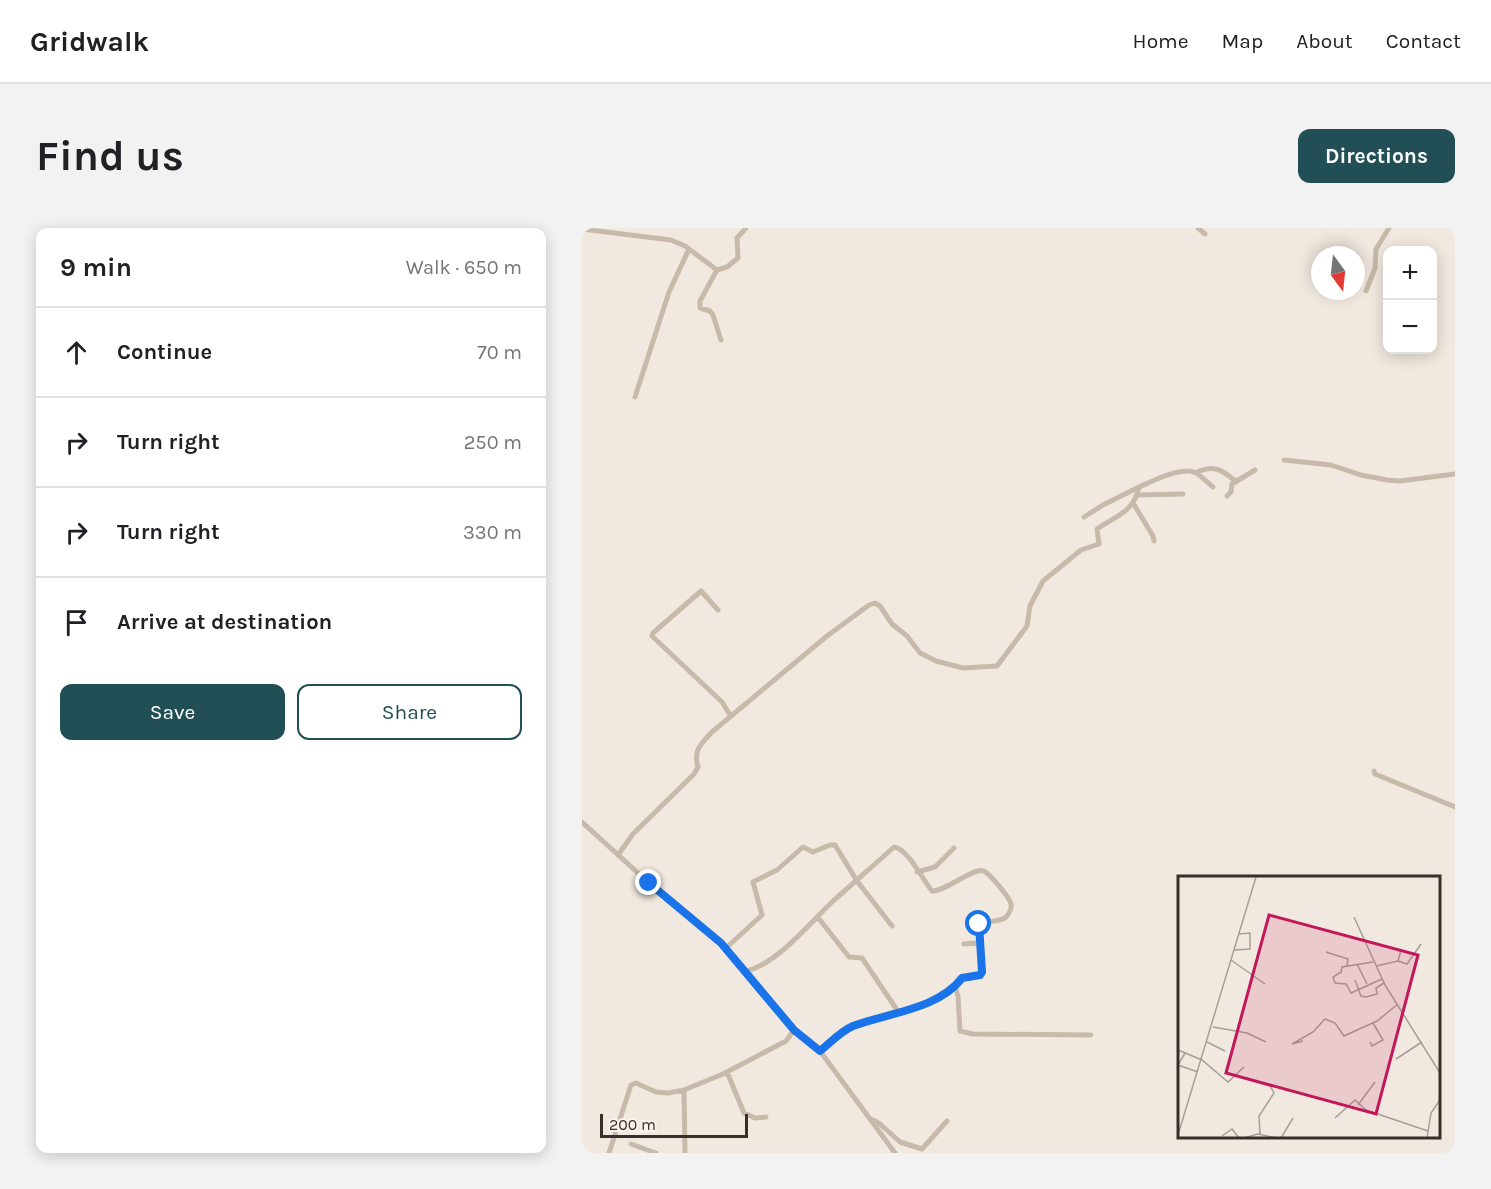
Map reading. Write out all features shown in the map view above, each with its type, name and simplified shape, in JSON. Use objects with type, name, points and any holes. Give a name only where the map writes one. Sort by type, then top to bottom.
[{"type":"street","points":[[721,340],[713,315],[710,311],[700,308],[700,301],[717,270],[727,267],[738,258],[737,238],[746,228]]},
{"type":"street","points":[[1198,228],[1205,234]]},
{"type":"street","points":[[1366,291],[1375,268],[1376,249],[1389,228]]},
{"type":"street","points":[[582,229],[671,240],[689,249],[717,270]]},
{"type":"street","points":[[635,397],[669,292],[689,249]]},
{"type":"street","points":[[1284,460],[1331,465],[1361,475],[1387,480],[1400,481],[1455,474]]},
{"type":"street","points":[[1084,517],[1102,505],[1139,487],[1179,472],[1197,472],[1215,468],[1224,470],[1234,480],[1237,480]]},
{"type":"street","points":[[1227,496],[1232,484],[1255,470]]},
{"type":"street","points":[[1197,472],[1213,487]]},
{"type":"street","points":[[618,855],[633,834],[694,774],[698,767],[695,758],[698,748],[712,732],[827,636],[869,605],[875,603],[880,606],[891,624],[906,636],[920,653],[936,662],[963,668],[997,666],[1027,626],[1033,596],[1043,581],[1081,550],[1099,544],[1097,529],[1127,512],[1139,487]]},
{"type":"street","points":[[1137,495],[1183,494]]},
{"type":"street","points":[[1133,503],[1146,522],[1154,541]]},
{"type":"street","points":[[718,610],[701,591],[652,636],[722,702],[730,715]]},
{"type":"street","points":[[1374,771],[1375,774],[1396,784],[1455,807]]},
{"type":"street","points":[[582,822],[726,948],[794,1030],[820,1051],[896,1153]]},
{"type":"street","points":[[726,948],[762,915],[753,882],[777,870],[803,847],[813,852],[835,845],[857,881],[892,926]]},
{"type":"street","points":[[745,971],[754,970],[767,963],[894,847],[899,847],[908,856],[932,891],[949,887],[979,870],[985,871],[992,878],[1011,902],[1012,907],[1006,916],[999,920],[979,924],[982,972],[980,975],[962,978],[955,987],[943,995],[899,1013],[851,1027],[820,1051]]},
{"type":"street","points":[[917,872],[935,867],[954,848]]},
{"type":"street","points":[[816,918],[849,957],[861,958],[899,1013]]},
{"type":"street","points":[[964,944],[979,945]]},
{"type":"street","points":[[955,987],[958,996],[960,1031],[973,1034],[1091,1035]]},
{"type":"street","points":[[609,1153],[631,1085],[636,1083],[656,1092],[668,1093],[684,1090],[727,1072],[786,1041],[794,1030]]},
{"type":"street","points":[[727,1072],[744,1113],[755,1118],[766,1117]]},
{"type":"street","points":[[684,1090],[685,1153]]},
{"type":"street","points":[[871,1119],[900,1142],[922,1149],[947,1121]]},
{"type":"street","points":[[631,1143],[656,1153]]},
{"type":"route","points":[[649,883],[670,898],[731,952],[794,1030],[820,1051],[851,1027],[899,1013],[943,995],[955,987],[962,978],[980,975],[982,972],[979,924]]}]
